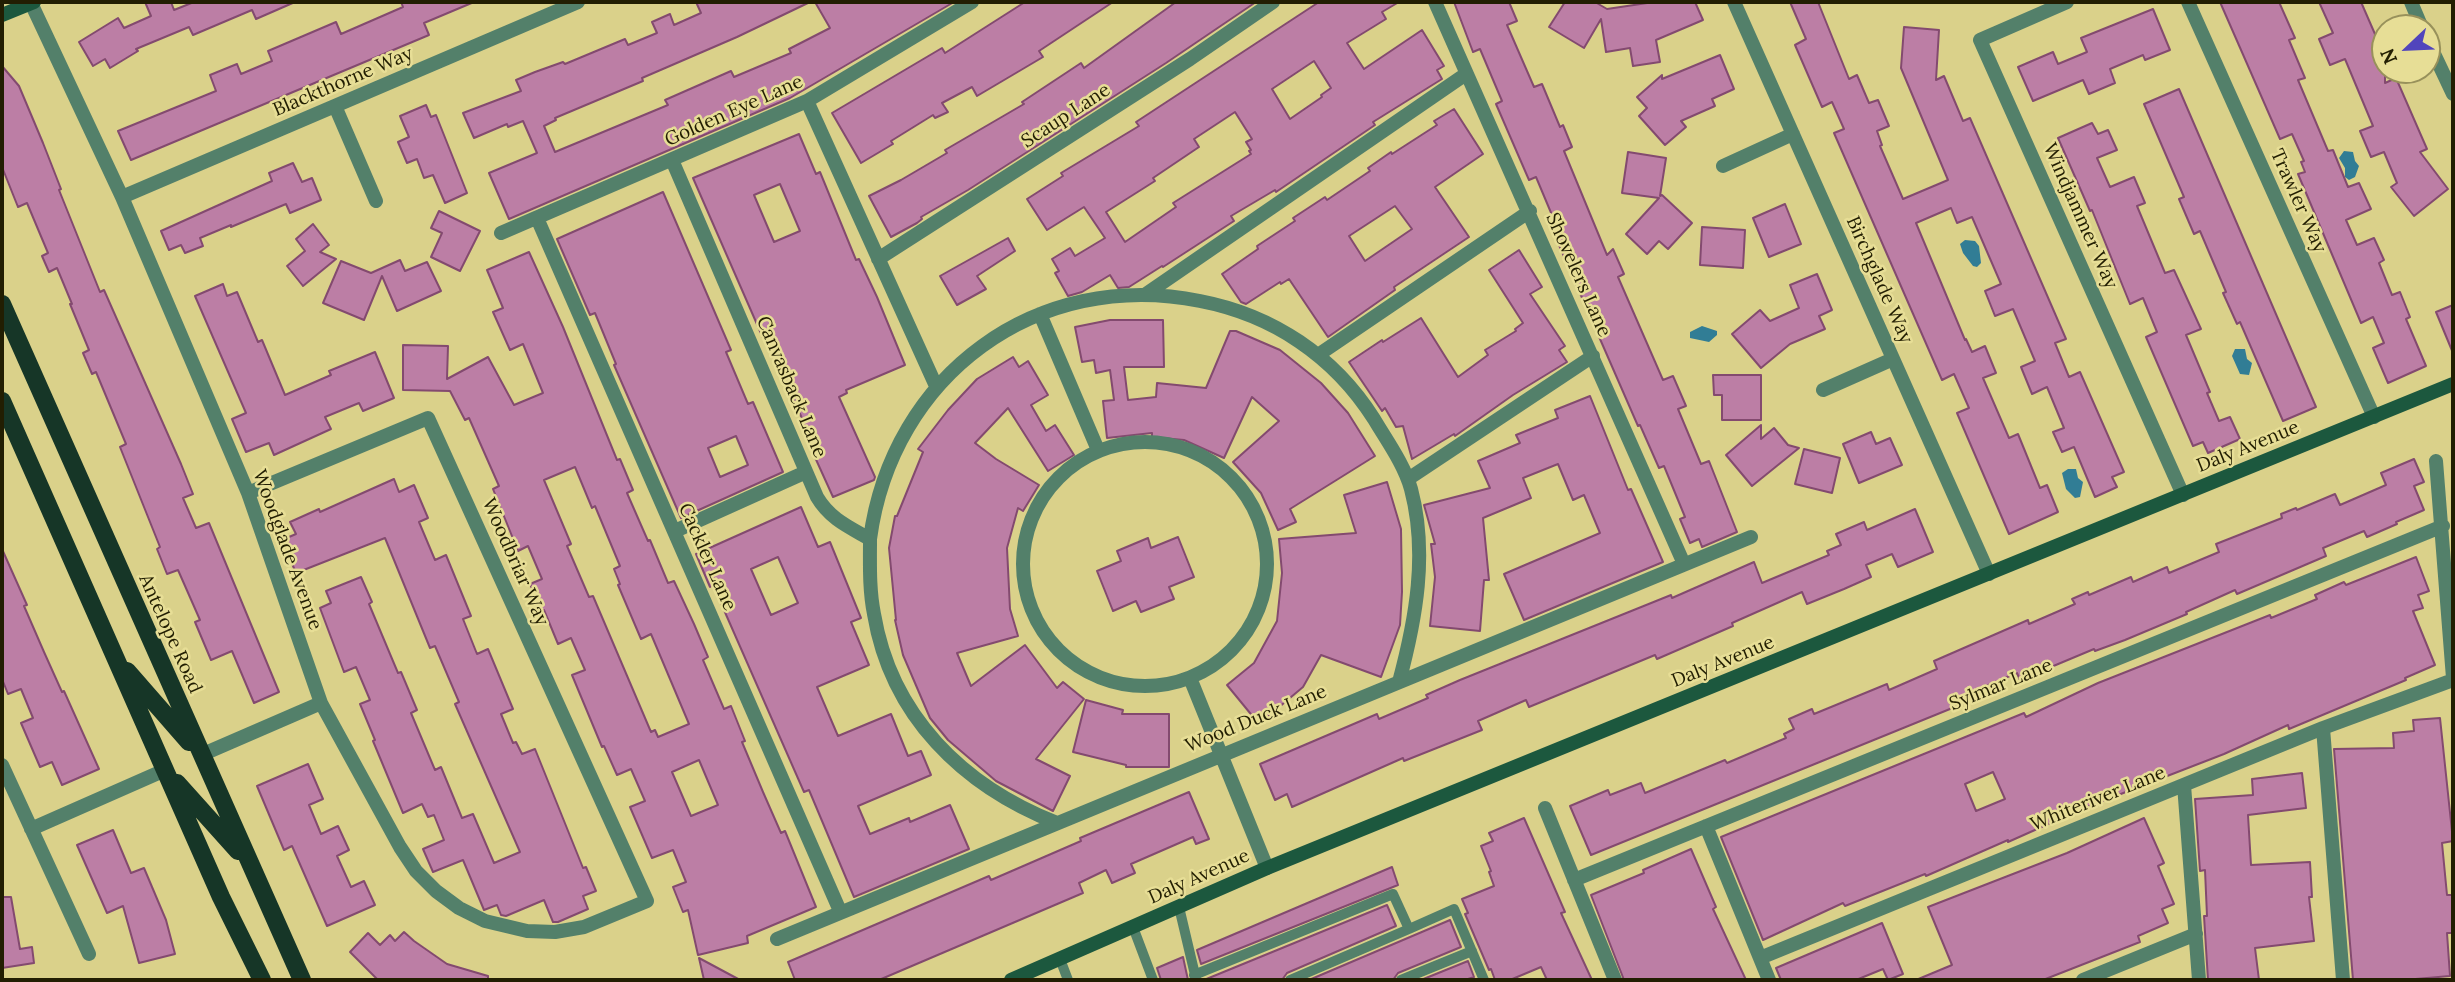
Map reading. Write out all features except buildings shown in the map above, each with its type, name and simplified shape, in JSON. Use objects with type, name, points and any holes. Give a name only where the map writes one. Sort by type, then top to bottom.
[{"type":"main road","name":"Antelope Road","points":[[2,304],[302,980]]},
{"type":"main road","points":[[2,401],[221,897],[262,980]]},
{"type":"main road","points":[[115,658],[201,755]]},
{"type":"main road","points":[[165,770],[249,864]]},
{"type":"street","points":[[2,15],[32,2]]},
{"type":"street","name":"Woodglade Avenue","points":[[32,2],[122,197],[248,494],[321,703],[400,847],[416,871],[436,891],[459,908],[485,921],[512,929],[555,932],[597,923],[647,901]]},
{"type":"street","name":"Blackthorne Way","points":[[122,197],[578,2]]},
{"type":"street","name":"Golden Eye Lane","points":[[501,233],[807,101],[972,2]]},
{"type":"street","name":"Scaup Lane","points":[[878,259],[1190,59],[1273,2]]},
{"type":"street","name":"Shovelers Lane","points":[[1435,2],[1530,211],[1684,564]]},
{"type":"street","name":"Birchglade Way","points":[[1734,2],[1989,574]]},
{"type":"street","name":"Windjammer Way","points":[[2067,2],[1980,40],[2183,495]]},
{"type":"street","name":"Trawler Way","points":[[2188,2],[2374,417]]},
{"type":"street","points":[[2441,69],[2453,94]]},
{"type":"street","points":[[1146,294],[1466,74]]},
{"type":"street","points":[[807,101],[936,386]]},
{"type":"street","points":[[335,106],[376,201]]},
{"type":"street","points":[[1723,166],[1793,134]]},
{"type":"street","name":"Canvasback Lane","points":[[672,160],[824,509],[837,521],[870,539]]},
{"type":"street","points":[[1318,355],[1530,211]]},
{"type":"street","name":"Cackler Lane","points":[[537,218],[840,911]]},
{"type":"street","points":[[1056,822],[1007,801],[979,783],[934,741],[912,711],[894,678],[873,613],[870,580],[870,539],[881,484],[895,449],[914,416],[936,386],[986,342],[1014,325],[1040,314],[1067,304],[1104,297],[1146,294],[1224,305],[1256,316],[1289,333],[1345,380],[1363,402],[1394,452],[1408,479],[1417,518],[1419,579],[1399,682]]},
{"type":"street","points":[[1040,314],[1098,450]]},
{"type":"street","points":[[1408,479],[1593,356]]},
{"type":"street","points":[[1822,390],[1893,359]]},
{"type":"street","name":"Daly Avenue","points":[[1011,980],[1267,868],[2453,384]]},
{"type":"street","name":"Woodbriar Way","points":[[248,494],[428,418],[647,901]]},
{"type":"street","points":[[1142,442],[1165,443],[1187,449],[1226,472],[1253,508],[1262,529],[1267,574],[1255,618],[1236,645],[1210,668],[1190,678],[1146,686],[1103,678],[1082,668],[1057,647],[1037,620],[1024,577],[1027,532],[1046,492],[1078,461],[1098,450],[1142,442]]},
{"type":"street","points":[[2436,461],[2453,679]]},
{"type":"street","points":[[675,531],[806,472]]},
{"type":"street","name":"Sylmar Lane","points":[[1574,880],[2443,526]]},
{"type":"street","name":"Wood Duck Lane","points":[[777,939],[1751,537]]},
{"type":"street","points":[[1190,678],[1267,868]]},
{"type":"street","name":"Whiteriver Lane","points":[[1760,958],[2323,728],[2453,679]]},
{"type":"street","points":[[201,755],[321,703]]},
{"type":"street","points":[[2323,728],[2343,980]]},
{"type":"street","points":[[2,765],[89,954]]},
{"type":"street","points":[[30,829],[165,770]]},
{"type":"street","points":[[2184,785],[2199,980]]},
{"type":"street","points":[[1545,808],[1615,980]]},
{"type":"street","points":[[1706,825],[1769,980]]},
{"type":"street","points":[[2083,980],[2196,934]]},
{"type":"lane","points":[[1179,907],[1195,978],[1393,894],[1409,929]]},
{"type":"lane","points":[[1290,980],[1454,909],[1484,980]]},
{"type":"lane","points":[[1133,927],[1153,980]]},
{"type":"lane","points":[[1401,980],[1472,951]]},
{"type":"lane","points":[[1060,959],[1068,980]]},
{"type":"water","points":[[2344,151],[2353,152],[2359,166],[2355,177],[2349,180],[2345,177],[2345,168],[2339,158]]},
{"type":"water","points":[[1965,240],[1975,241],[1979,246],[1981,263],[1977,267],[1973,266],[1963,253],[1960,244]]},
{"type":"water","points":[[1702,326],[1717,331],[1717,335],[1709,342],[1690,338],[1690,332]]},
{"type":"water","points":[[2235,349],[2245,349],[2247,359],[2252,363],[2249,375],[2240,374],[2232,356]]},
{"type":"water","points":[[2068,469],[2076,469],[2078,478],[2083,482],[2080,497],[2075,498],[2066,489],[2062,473]]}]
